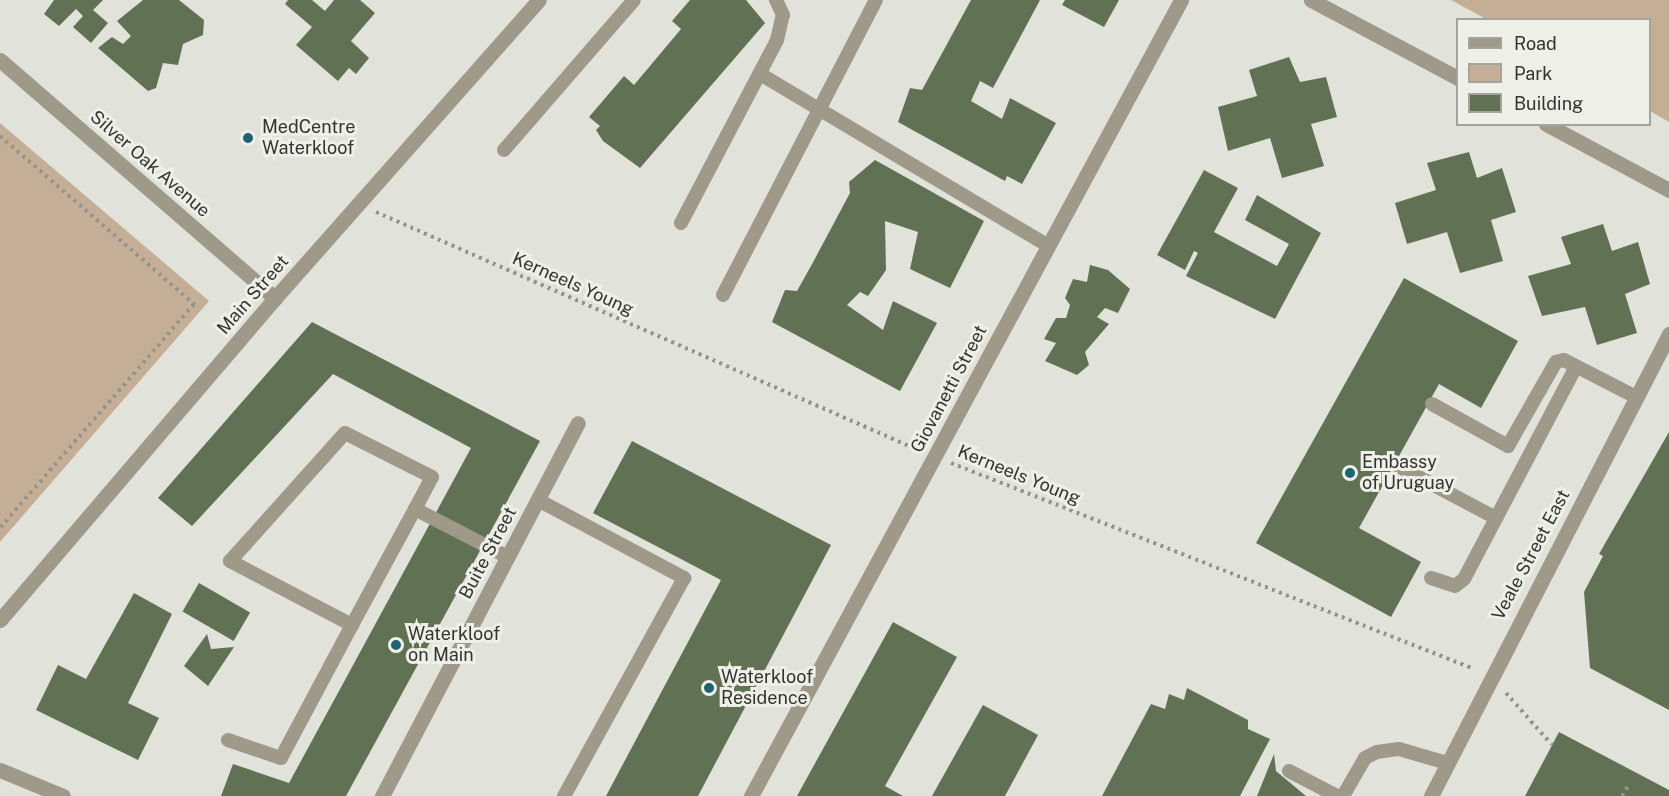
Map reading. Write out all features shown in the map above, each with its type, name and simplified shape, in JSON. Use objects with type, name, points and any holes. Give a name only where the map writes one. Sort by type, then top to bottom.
[{"type":"street","name":"Main Street","points":[[0,620],[275,298],[539,0]]},
{"type":"street","name":"Giovanetti Street","points":[[751,796],[1181,0]]},
{"type":"street","points":[[1311,0],[1456,77]]},
{"type":"street","name":"Silver Oak Avenue","points":[[0,60],[275,298]]},
{"type":"street","points":[[1550,126],[1669,190]]},
{"type":"street","name":"Veale Street East","points":[[1431,796],[1490,675],[1669,334]]},
{"type":"street","name":"Buite Street","points":[[382,796],[578,423]]},
{"type":"street","points":[[0,770],[63,796]]},
{"type":"lane","points":[[504,150],[634,0]]},
{"type":"lane","points":[[681,223],[760,74],[783,15],[776,0]]},
{"type":"lane","points":[[723,295],[876,0]]},
{"type":"lane","points":[[760,74],[1049,246]]},
{"type":"lane","points":[[1508,446],[1547,372],[1564,360],[1636,398]]},
{"type":"lane","points":[[1431,578],[1455,586],[1464,579],[1576,367]]},
{"type":"lane","points":[[1432,404],[1528,457]]},
{"type":"lane","points":[[228,740],[281,758],[415,509],[432,477],[345,433],[230,561],[352,626]]},
{"type":"lane","points":[[1398,466],[1496,518]]},
{"type":"lane","points":[[538,500],[684,578],[564,796]]},
{"type":"lane","points":[[415,509],[508,557]]},
{"type":"lane","points":[[1343,796],[1365,758],[1377,752],[1399,749],[1447,763]]},
{"type":"lane","points":[[1289,771],[1337,796]]},
{"type":"path","points":[[0,136],[194,304],[0,528]]},
{"type":"path","name":"Kerneels Young","points":[[359,205],[934,457],[1490,675],[1552,745]]},
{"type":"path","points":[[1622,796],[1628,786]]},
{"type":"green space","points":[[1451,0],[1669,0],[1669,122],[1651,112],[1651,18],[1484,18]]},
{"type":"green space","points":[[0,123],[209,301],[0,542]]},
{"type":"building","points":[[54,0],[103,0],[93,10],[108,23],[91,43],[73,27],[83,16],[76,9],[59,26],[44,14]]},
{"type":"building","points":[[143,0],[179,0],[204,20],[203,35],[183,44],[178,65],[163,63],[156,88],[148,91],[98,48],[112,37],[123,44],[131,36],[117,21]]},
{"type":"building","points":[[288,0],[312,0],[325,11],[334,0],[360,0],[375,13],[351,41],[369,58],[356,74],[349,68],[338,81],[296,45],[312,27],[285,4]]},
{"type":"building","points":[[690,0],[746,0],[765,23],[640,168],[603,141],[596,130],[600,126],[589,117],[624,76],[634,85],[681,29],[672,21]]},
{"type":"building","points":[[971,0],[1040,0],[993,88],[980,81],[971,101],[1002,119],[1010,98],[1056,123],[1022,184],[1007,176],[1005,181],[898,122],[910,88],[922,90]]},
{"type":"building","points":[[1065,0],[1119,0],[1104,27],[1062,5]]},
{"type":"building","points":[[1289,57],[1300,82],[1326,77],[1337,117],[1311,124],[1324,166],[1282,178],[1270,138],[1228,151],[1218,107],[1257,96],[1249,70]]},
{"type":"building","points":[[1469,152],[1477,178],[1502,168],[1516,212],[1491,220],[1503,261],[1460,273],[1447,232],[1407,244],[1395,203],[1436,190],[1427,163]]},
{"type":"building","points":[[875,160],[984,221],[950,288],[910,269],[918,232],[885,221],[886,270],[868,296],[860,292],[847,305],[883,330],[893,301],[937,323],[900,391],[772,322],[785,290],[797,291],[811,266],[850,193],[849,182]]},
{"type":"building","points":[[1204,170],[1238,188],[1214,232],[1277,266],[1289,244],[1245,220],[1257,195],[1321,233],[1275,319],[1186,276],[1198,253],[1194,251],[1185,270],[1157,255]]},
{"type":"building","points":[[1603,224],[1612,251],[1638,242],[1650,284],[1625,294],[1637,333],[1597,345],[1585,307],[1542,316],[1528,276],[1571,264],[1561,237]]},
{"type":"building","points":[[1090,265],[1108,270],[1130,289],[1118,313],[1105,308],[1097,317],[1109,324],[1085,352],[1089,365],[1077,375],[1045,361],[1056,343],[1044,339],[1056,318],[1066,318],[1070,305],[1065,298],[1073,279],[1087,282]]},
{"type":"building","points":[[1404,278],[1518,341],[1481,408],[1439,384],[1359,528],[1421,562],[1391,617],[1256,543]]},
{"type":"building","name":"Waterkloof on Main","points":[[312,322],[540,441],[346,796],[221,796],[233,764],[289,783],[471,448],[333,374],[192,526],[158,498]]},
{"type":"building","points":[[1669,432],[1669,710],[1590,668],[1584,592],[1603,556],[1599,554]]},
{"type":"building","name":"Waterkloof Residence","points":[[632,441],[831,545],[698,796],[606,796],[721,580],[593,513]]},
{"type":"building","points":[[199,583],[250,612],[234,641],[182,612]]},
{"type":"building","points":[[134,593],[172,614],[128,703],[159,718],[138,760],[36,710],[58,665],[86,679]]},
{"type":"building","points":[[893,622],[957,657],[885,786],[903,796],[797,796]]},
{"type":"building","points":[[207,634],[211,649],[234,647],[208,686],[184,666]]},
{"type":"building","points":[[1187,688],[1248,720],[1248,729],[1270,739],[1240,796],[1102,796],[1151,704],[1165,709],[1169,694],[1184,700]]},
{"type":"building","points":[[983,705],[1038,735],[1005,796],[932,796]]},
{"type":"building","points":[[1559,732],[1669,790],[1669,796],[1525,796]]},
{"type":"building","points":[[1274,754],[1276,771],[1306,796],[1257,796]]},
{"type":"place","name":"MedCentre Waterkloof","points":[[248,138]]},
{"type":"place","name":"Embassy of Uruguay","points":[[1350,473]]},
{"type":"place","name":"Waterkloof on Main","points":[[396,645]]},
{"type":"place","name":"Waterkloof Residence","points":[[709,688]]}]
